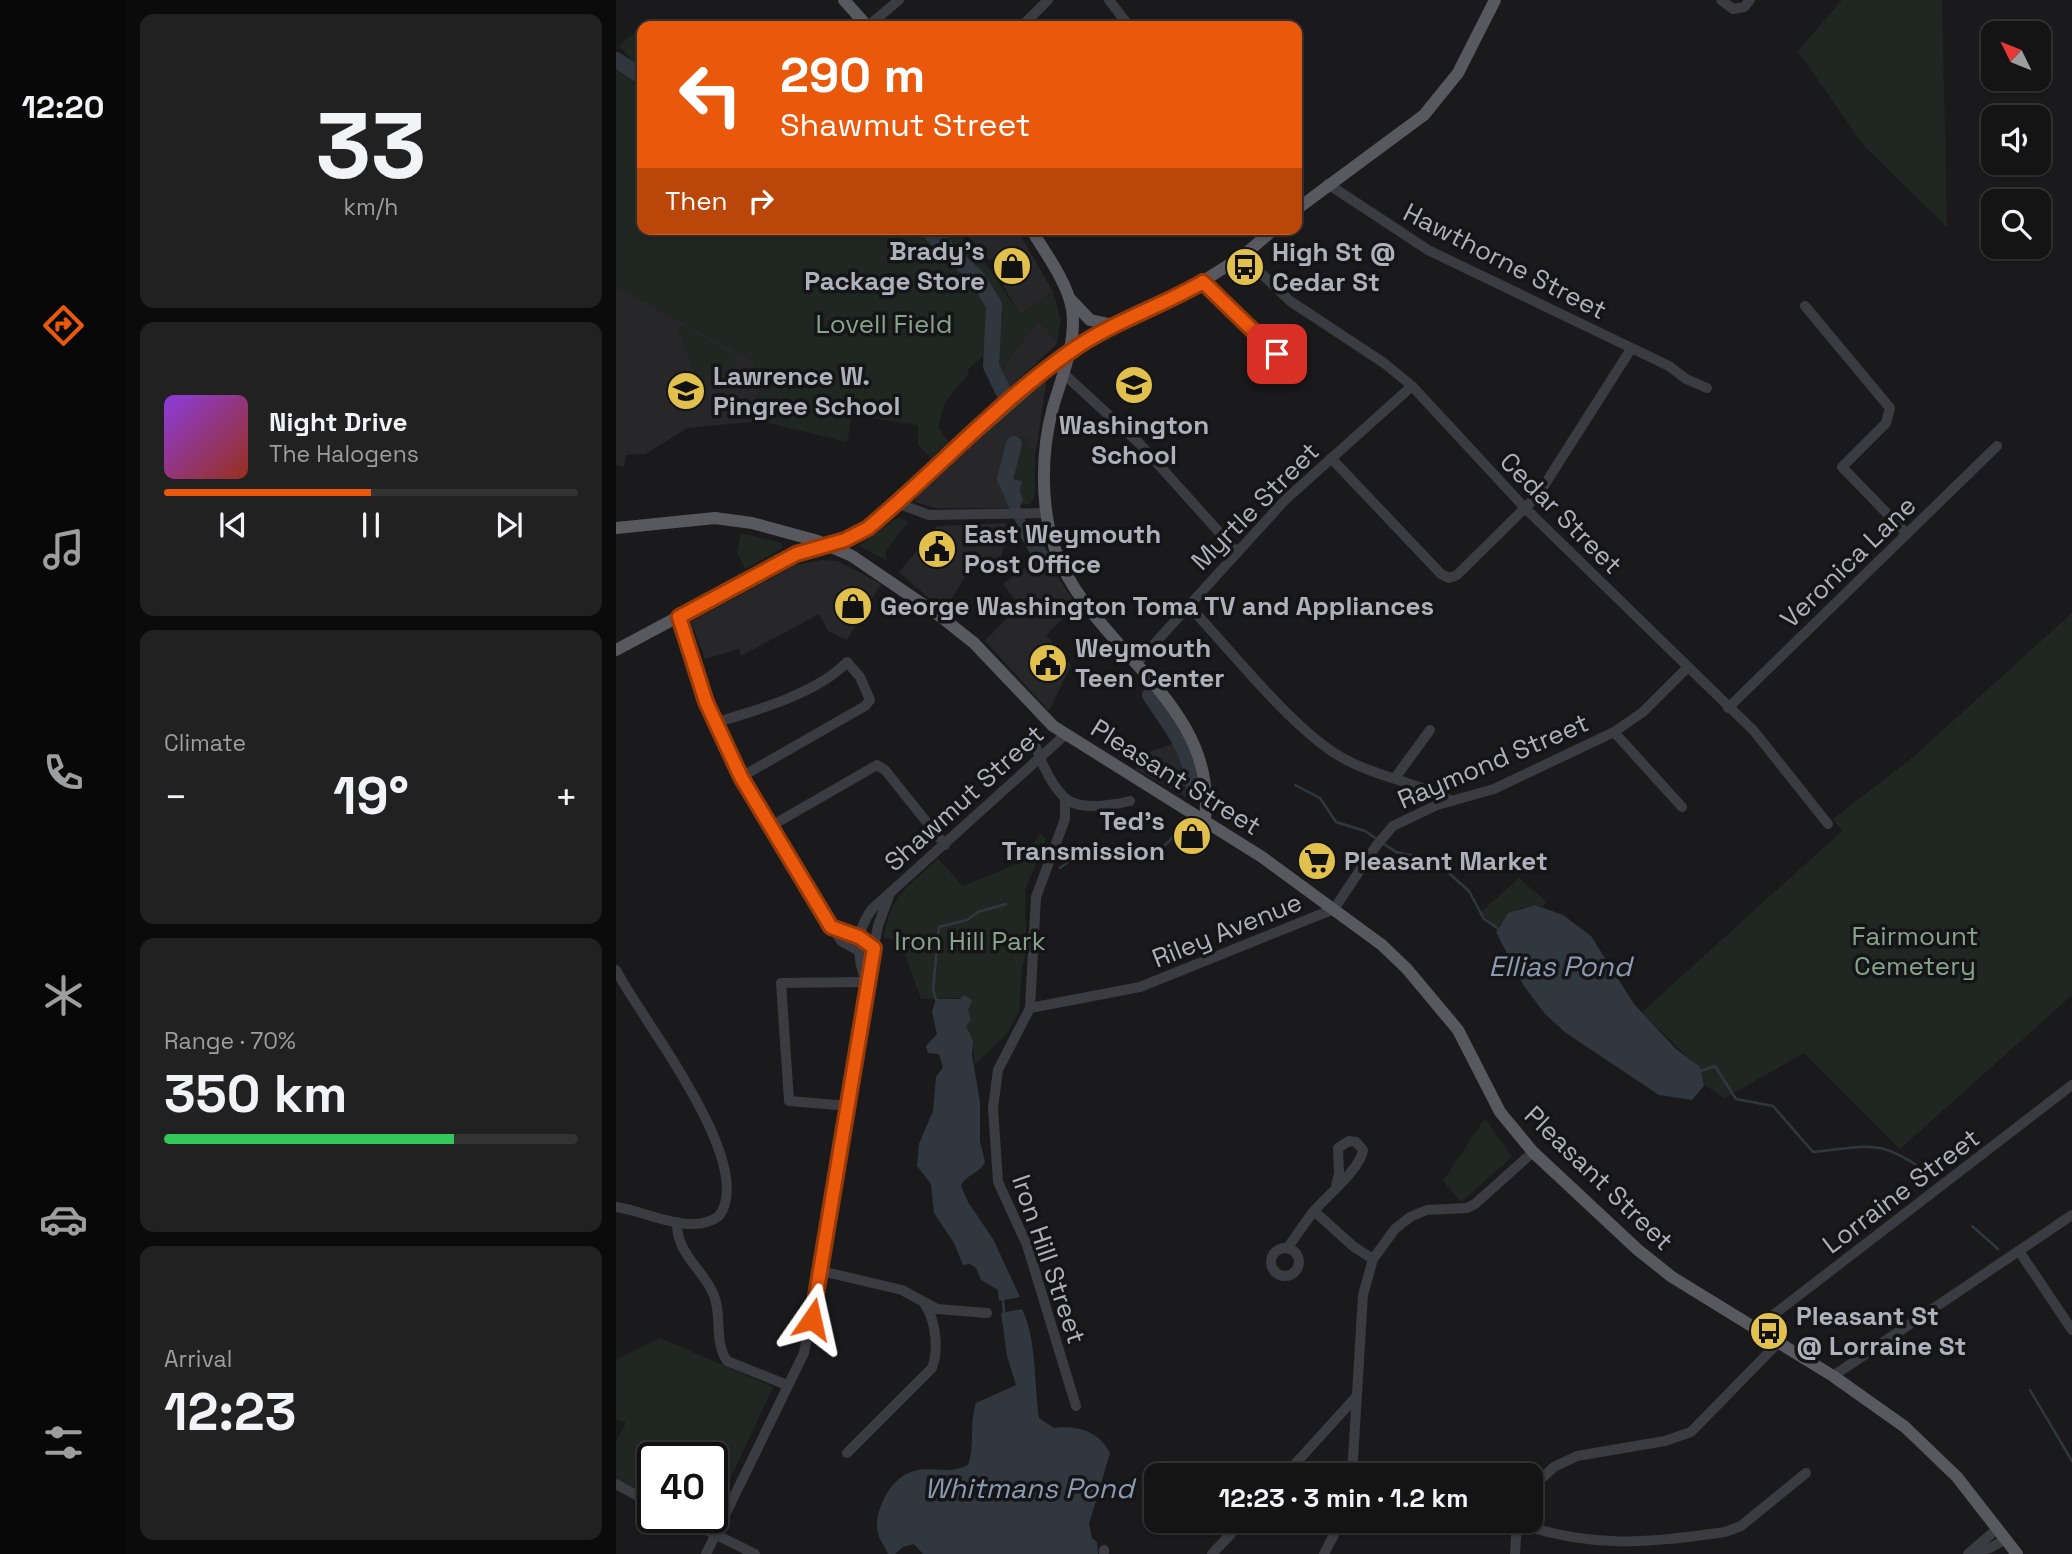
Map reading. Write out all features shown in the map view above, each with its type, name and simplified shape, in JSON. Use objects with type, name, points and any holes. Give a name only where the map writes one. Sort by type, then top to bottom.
[{"type":"main road","points":[[844,0],[863,21]]},
{"type":"main road","points":[[1302,205],[1405,130],[1437,100],[1468,55],[1495,0]]},
{"type":"main road","points":[[1034,235],[1069,298],[1090,320],[1114,324]]},
{"type":"main road","points":[[616,650],[796,554],[860,532],[897,503],[1068,353],[1114,324],[1147,312],[1203,282],[1243,256],[1267,235]]},
{"type":"main road","points":[[1069,298],[1073,328],[1052,410],[1041,513],[1067,574],[1091,611],[1181,718],[1192,740],[1206,786],[1205,819]]},
{"type":"main road","name":"Pleasant Street","points":[[616,528],[720,519],[752,523],[830,544],[883,576],[974,643],[1036,712],[1065,735],[1205,819],[1334,909],[1398,959],[1448,1017],[1473,1054],[1500,1112],[1533,1152],[1653,1263],[1889,1414],[1925,1444],[1972,1493],[2017,1554]]},
{"type":"street","points":[[874,21],[899,0]]},
{"type":"street","points":[[1027,21],[1048,0]]},
{"type":"street","points":[[1109,0],[1125,21]]},
{"type":"street","points":[[1721,0],[1733,9],[1744,7],[1750,0]]},
{"type":"street","name":"Hawthorne Street","points":[[1328,184],[1428,250],[1707,388]]},
{"type":"street","name":"Cedar Street","points":[[1243,256],[1290,301],[1384,363],[1412,386],[1526,509],[1754,731],[1828,824]]},
{"type":"street","points":[[1203,282],[1285,363]]},
{"type":"street","points":[[1805,306],[1890,408],[1886,424],[1842,467],[1907,534]]},
{"type":"street","points":[[1331,458],[1441,574],[1449,578],[1457,575],[1526,509],[1631,349]]},
{"type":"street","points":[[1063,373],[1122,426],[1236,551]]},
{"type":"street","name":"Myrtle Street","points":[[1136,664],[1284,500],[1412,386]]},
{"type":"street","name":"Veronica Lane","points":[[1728,708],[1997,446]]},
{"type":"street","points":[[897,503],[929,515],[1041,513]]},
{"type":"street","points":[[1188,605],[1266,690],[1331,751],[1452,800]]},
{"type":"street","points":[[679,617],[715,723],[741,777],[841,941],[874,948]]},
{"type":"street","points":[[715,723],[771,704],[830,677],[847,662],[860,677],[870,701],[842,720],[741,777]]},
{"type":"street","name":"Raymond Street","points":[[1334,909],[1387,831],[1400,822],[1452,800],[1494,789],[1614,732],[1643,712],[1687,668]]},
{"type":"street","points":[[1395,778],[1430,730]]},
{"type":"street","points":[[1614,732],[1682,807]]},
{"type":"street","points":[[1031,733],[1040,759],[1065,798],[1076,803],[1101,805],[1130,801]]},
{"type":"street","name":"Shawmut Street","points":[[858,943],[868,915],[1065,735]]},
{"type":"street","points":[[771,826],[877,765],[885,770],[945,845]]},
{"type":"street","name":"Iron Hill Street","points":[[1065,798],[1065,819],[1036,897],[1030,1008],[995,1081],[996,1171],[1004,1201],[1027,1245],[1076,1406]]},
{"type":"street","name":"Shawmut Street","points":[[706,1554],[804,1353],[821,1271],[867,982],[882,911],[890,893]]},
{"type":"street","name":"Riley Avenue","points":[[1030,1008],[1134,989],[1334,909]]},
{"type":"street","points":[[849,1106],[789,1101],[781,983],[867,982],[858,943]]},
{"type":"street","points":[[616,970],[703,1111],[724,1171],[727,1195],[719,1216],[706,1223],[677,1222],[616,1207]]},
{"type":"street","name":"Lorraine Street","points":[[1755,1329],[2072,1085]]},
{"type":"street","points":[[1353,1463],[1365,1280],[1373,1259],[1395,1229],[1410,1217],[1427,1210],[1467,1208],[1475,1204],[1533,1152]]},
{"type":"street","points":[[1288,1247],[1336,1186]]},
{"type":"street","points":[[1314,1211],[1354,1247],[1373,1259]]},
{"type":"street","points":[[1833,1376],[2072,1214]]},
{"type":"street","points":[[677,1222],[679,1245],[716,1300],[722,1353],[727,1361],[787,1385]]},
{"type":"street","points":[[2019,1251],[2072,1330]]},
{"type":"street","points":[[821,1271],[902,1290],[925,1305],[937,1309],[987,1313]]},
{"type":"street","points":[[847,1452],[932,1368],[935,1356],[933,1322],[925,1305]]},
{"type":"street","points":[[1543,1477],[1554,1466],[1577,1456],[1665,1441],[1691,1432],[1778,1343]]},
{"type":"street","points":[[1296,1463],[1356,1398]]},
{"type":"street","points":[[1543,1532],[1593,1542],[1726,1532],[1741,1526],[1806,1473]]},
{"type":"street","points":[[616,1485],[637,1496]]},
{"type":"street","points":[[1969,1553],[1998,1528]]},
{"type":"street","points":[[1212,1554],[1232,1533]]},
{"type":"street","points":[[1324,1554],[1334,1533]]},
{"type":"street","points":[[1515,1554],[1516,1533]]},
{"type":"street","points":[[715,1534],[755,1554]]},
{"type":"street","points":[[1969,1553],[1990,1548],[2006,1539]]},
{"type":"shaded area","points":[[966,235],[1020,235],[1053,292],[1020,315],[998,276],[1003,272],[995,258],[989,260]]},
{"type":"shaded area","name":"Lawrence W. Pingree School","points":[[616,286],[754,361],[760,421],[688,428],[645,454],[626,455],[624,467],[616,465]]},
{"type":"shaded area","points":[[1039,321],[1057,341],[1056,345],[1005,392],[999,380],[1010,356]]},
{"type":"shaded area","points":[[1047,378],[1036,451],[1027,447],[1028,438],[1017,437],[1004,449],[1006,454],[1000,483],[1011,508],[936,508],[915,502],[917,494]]},
{"type":"shaded area","points":[[1006,523],[1006,541],[995,574],[974,563],[944,611],[899,572],[937,526]]},
{"type":"shaded area","points":[[823,560],[838,561],[881,584],[847,640],[828,631],[819,614],[741,656],[739,649],[705,659],[691,622],[796,565]]},
{"type":"shaded area","points":[[1034,560],[1043,566],[1048,563],[1077,605],[1046,635],[1071,665],[1049,711],[985,641],[1019,605],[1003,584]]},
{"type":"shaded area","points":[[1175,743],[1185,768],[1186,797],[1135,769],[1149,752]]},
{"type":"green space","points":[[1842,0],[1942,0],[1947,227],[1864,146],[1798,51]]},
{"type":"green space","points":[[637,31],[637,66],[619,46]]},
{"type":"green space","name":"Lovell Field","points":[[616,70],[637,85],[637,235],[930,235],[954,257],[983,291],[991,307],[989,347],[985,355],[968,369],[969,373],[945,402],[938,427],[949,442],[931,458],[918,445],[918,425],[852,415],[847,442],[760,421],[754,361],[616,286]]},
{"type":"green space","points":[[941,235],[961,235],[990,269],[1020,315],[1053,292],[1061,321],[1057,341],[1039,321],[1010,356],[999,380],[994,367],[997,319],[1003,318],[981,279]]},
{"type":"green space","points":[[682,325],[736,356],[735,366],[702,378],[695,376],[678,329]]},
{"type":"green space","points":[[1019,438],[1029,438],[1027,447],[1035,450],[1035,497],[1030,504],[1020,505],[1019,495],[1008,478]]},
{"type":"green space","points":[[901,518],[908,522],[885,552],[887,561],[859,546],[895,519]]},
{"type":"green space","points":[[741,533],[781,543],[783,548],[745,569],[737,552]]},
{"type":"green space","name":"Fairmount Cemetery","points":[[2072,613],[2072,995],[1900,1149],[1804,1053],[1725,1098],[1704,1085],[1689,1059],[1642,1012],[1842,831],[1833,819],[1913,757]]},
{"type":"green space","name":"Iron Hill Park","points":[[1040,834],[1046,839],[1025,890],[1026,952],[1022,968],[1019,1012],[1005,1036],[974,1065],[973,1041],[966,1026],[969,1005],[961,998],[921,999],[901,943],[884,937],[887,923],[902,892],[938,859],[963,886],[1019,863]]},
{"type":"green space","points":[[1519,878],[1546,901],[1543,906],[1528,906],[1516,910],[1496,929],[1481,912]]},
{"type":"green space","points":[[1485,1118],[1512,1157],[1461,1202],[1443,1181]]},
{"type":"green space","points":[[660,1338],[773,1387],[728,1483],[728,1442],[637,1442],[637,1489],[616,1478],[616,1441],[626,1423],[616,1419],[616,1360]]},
{"type":"water","points":[[1007,478],[1022,481],[1019,495],[1023,499],[1020,506],[1037,550],[1018,527],[1009,509],[1002,481]]},
{"type":"water","name":"Ellias Pond","points":[[1535,905],[1563,915],[1591,936],[1634,1004],[1676,1049],[1700,1067],[1704,1086],[1692,1100],[1659,1095],[1566,1033],[1545,1014],[1524,986],[1496,932],[1508,913]]},
{"type":"water","points":[[964,995],[972,1000],[968,1010],[971,1020],[966,1026],[973,1041],[972,1055],[980,1102],[980,1141],[985,1162],[961,1186],[968,1202],[993,1239],[1020,1297],[999,1301],[998,1290],[981,1280],[976,1268],[970,1264],[963,1265],[954,1243],[934,1213],[931,1184],[917,1166],[919,1144],[933,1111],[936,1077],[943,1067],[939,1054],[928,1053],[926,1046],[937,1034],[932,1012],[936,999],[960,999]]},
{"type":"water","name":"Whitmans Pond","points":[[1022,1309],[1033,1348],[1039,1418],[1054,1428],[1087,1431],[1100,1439],[1110,1453],[1089,1524],[1092,1538],[1097,1542],[1098,1554],[923,1554],[914,1544],[903,1547],[895,1554],[888,1554],[878,1534],[877,1520],[882,1502],[892,1486],[914,1471],[946,1470],[968,1465],[976,1403],[1016,1385],[1007,1356],[1001,1313]]},
{"type":"waterway","points":[[616,60],[637,74]]},
{"type":"waterway","points":[[933,235],[978,279],[994,305],[991,366],[1004,393]]},
{"type":"waterway","points":[[1014,444],[1005,479],[1014,498]]},
{"type":"waterway","points":[[1028,534],[1046,565]]},
{"type":"waterway","points":[[1150,695],[1183,748],[1193,784]]},
{"type":"waterway","points":[[1194,793],[1193,784],[1196,784]]},
{"type":"waterway","points":[[1295,785],[1320,798],[1336,822],[1365,831],[1396,852],[1428,859],[1443,868],[1469,891],[1484,919],[1497,928]]},
{"type":"waterway","points":[[1060,868],[1075,857],[1123,860],[1149,856],[1161,849],[1183,822]]},
{"type":"waterway","points":[[937,1003],[933,990],[939,927],[967,920],[978,912],[1006,904]]},
{"type":"waterway","points":[[1701,1071],[1715,1066],[1736,1099],[1773,1106],[1813,1152],[1874,1147],[1898,1155],[1929,1174]]},
{"type":"waterway","points":[[1972,1226],[1998,1249]]},
{"type":"waterway","points":[[1003,1299],[1004,1313]]},
{"type":"waterway","points":[[2030,1390],[2072,1461]]},
{"type":"place","name":"Brady's Package Store","points":[[1012,266]]},
{"type":"place","name":"High St @ Cedar St","points":[[1245,267]]},
{"type":"place","name":"Washington School","points":[[1134,385]]},
{"type":"place","name":"Lawrence W. Pingree School","points":[[686,391]]},
{"type":"place","name":"East Weymouth Post Office","points":[[937,549]]},
{"type":"place","name":"George Washington Toma TV and Appliances","points":[[853,606]]},
{"type":"place","name":"Weymouth Teen Center","points":[[1048,663]]},
{"type":"place","name":"Ted's Transmission","points":[[1192,836]]},
{"type":"place","name":"Pleasant Market","points":[[1317,861]]},
{"type":"place","name":"Pleasant St @ Lorraine St","points":[[1769,1331]]},
{"type":"route","points":[[812,1319],[835,1196],[874,948],[859,937],[831,927],[741,777],[706,702],[679,617],[796,554],[845,540],[868,528],[1068,353],[1114,324],[1147,312],[1203,282],[1277,354]]}]
